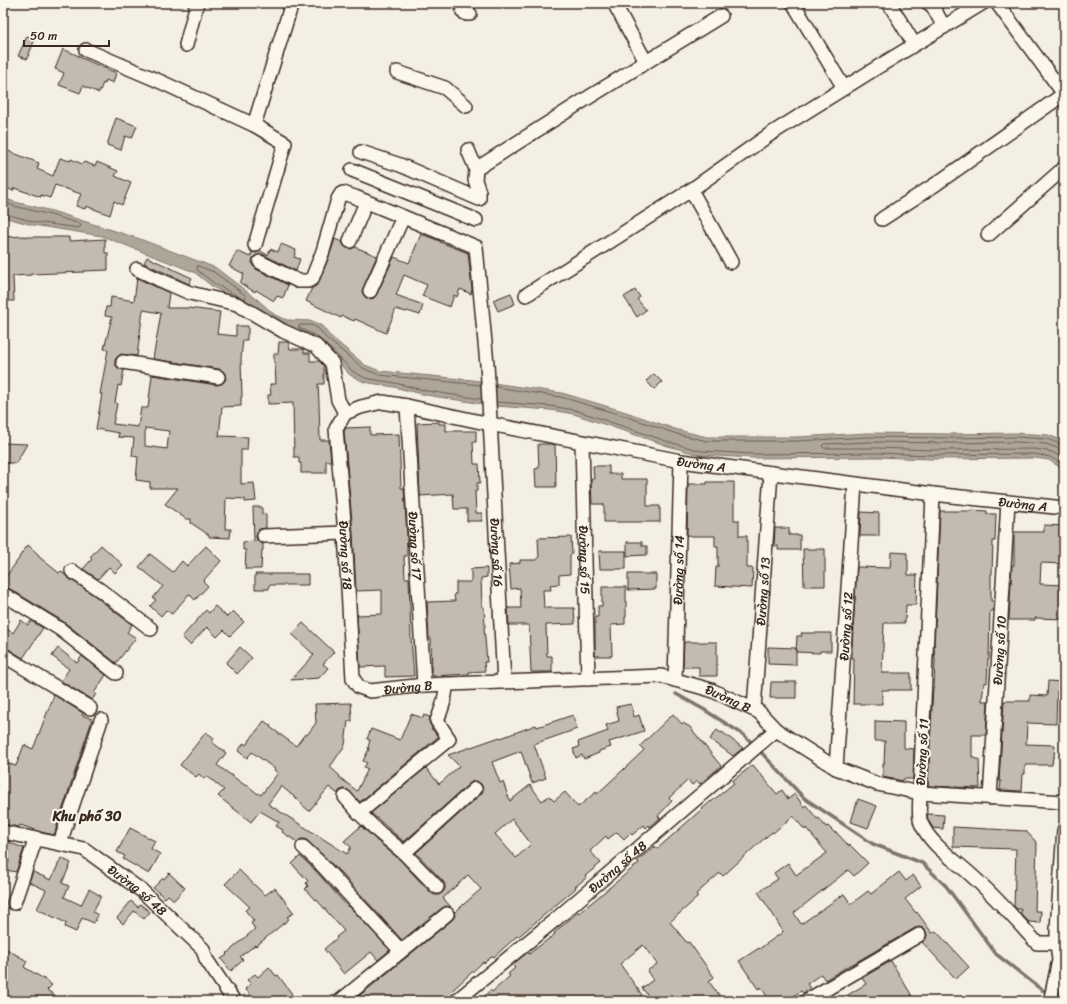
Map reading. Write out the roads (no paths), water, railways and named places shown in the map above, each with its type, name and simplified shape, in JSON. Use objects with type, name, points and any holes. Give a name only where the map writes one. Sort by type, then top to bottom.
[{"type":"street","points":[[186,45],[197,3]]},
{"type":"street","points":[[254,125],[292,3]]},
{"type":"street","points":[[614,3],[646,62]]},
{"type":"street","points":[[794,3],[844,88]]},
{"type":"street","points":[[889,3],[914,44]]},
{"type":"street","points":[[928,3],[932,5],[944,27]]},
{"type":"street","points":[[526,295],[691,190],[769,136],[914,44],[982,3]]},
{"type":"street","points":[[882,219],[936,184],[1064,94],[998,3]]},
{"type":"street","points":[[476,169],[721,16]]},
{"type":"street","points":[[86,50],[152,78],[254,125],[285,143],[255,245]]},
{"type":"street","points":[[397,72],[445,88],[466,106]]},
{"type":"street","points":[[361,152],[400,165],[479,199],[479,192],[475,180],[476,169],[468,150]]},
{"type":"street","points":[[988,235],[1064,168]]},
{"type":"street","points":[[352,170],[476,220]]},
{"type":"street","points":[[691,190],[731,262]]},
{"type":"street","points":[[260,262],[298,281],[308,281],[312,278],[323,251],[341,194],[343,193],[403,217],[370,291]]},
{"type":"street","points":[[350,241],[366,202]]},
{"type":"street","name":"Đường số 16","points":[[403,217],[476,247],[490,424],[504,682]]},
{"type":"street","points":[[138,269],[190,293],[237,304],[283,331],[316,346],[332,363],[338,400],[344,413]]},
{"type":"street","points":[[123,362],[218,377]]},
{"type":"street","name":"Đường A","points":[[344,413],[360,407],[382,402],[681,461],[933,494],[1064,508]]},
{"type":"street","name":"Đường số 17","points":[[407,406],[424,685]]},
{"type":"street","name":"Đường số 18","points":[[344,413],[336,429],[345,533],[353,679],[359,687],[370,691]]},
{"type":"street","name":"Đường số 15","points":[[582,442],[588,678]]},
{"type":"street","name":"Đường số 14","points":[[675,680],[681,461]]},
{"type":"street","name":"Đường số 13","points":[[754,709],[771,473]]},
{"type":"street","name":"Đường số 12","points":[[836,768],[855,484]]},
{"type":"street","name":"Đường số 11","points":[[933,494],[920,821],[927,835],[951,859],[990,893],[1038,943],[1057,943]]},
{"type":"street","name":"Đường số 10","points":[[990,798],[1008,502]]},
{"type":"street","points":[[264,536],[345,533]]},
{"type":"street","points":[[72,571],[100,590],[150,629]]},
{"type":"street","points":[[3,594],[60,629],[116,672]]},
{"type":"street","points":[[3,655],[90,708]]},
{"type":"street","name":"Đường B","points":[[370,691],[424,685],[661,676],[711,690],[754,709],[759,712],[776,730],[836,768],[877,784],[920,793],[1064,802]]},
{"type":"street","points":[[359,814],[449,739],[437,721],[444,703],[446,684]]},
{"type":"street","points":[[60,843],[101,720]]},
{"type":"street","name":"Đường số 48","points":[[456,1001],[556,919],[776,730]]},
{"type":"street","points":[[404,853],[475,788]]},
{"type":"street","points":[[345,797],[359,814],[404,853],[437,887]]},
{"type":"street","points":[[1048,1000],[1060,960],[1056,929],[1064,830]]},
{"type":"street","name":"Đường số 48","points":[[3,832],[84,849],[142,891],[203,949],[206,959],[234,1001]]},
{"type":"street","points":[[14,903],[36,838]]},
{"type":"street","points":[[303,847],[320,863],[401,951]]},
{"type":"street","points":[[340,1001],[447,914]]},
{"type":"street","points":[[806,1001],[918,936]]},
{"type":"water","points":[[3,198],[52,211],[137,238],[216,268],[275,315],[287,320],[313,321],[322,326],[329,335],[365,365],[380,371],[472,380],[562,393],[626,412],[678,430],[707,437],[797,437],[868,433],[1016,433],[1048,435],[1064,441],[1064,470],[1049,460],[1035,458],[752,458],[700,455],[668,446],[574,414],[550,410],[496,406],[426,395],[394,387],[364,382],[350,375],[336,360],[300,333],[213,287],[194,272],[102,236],[33,225],[3,217]]},
{"type":"waterway","points":[[676,694],[744,735],[754,745]]},
{"type":"waterway","points":[[758,749],[804,798],[873,844],[922,863],[946,886],[996,954],[1042,990],[1049,992]]},
{"type":"waterway","points":[[1055,994],[1064,996]]},
{"type":"district","name":"Khu phố 30","points":[[87,816]]}]
